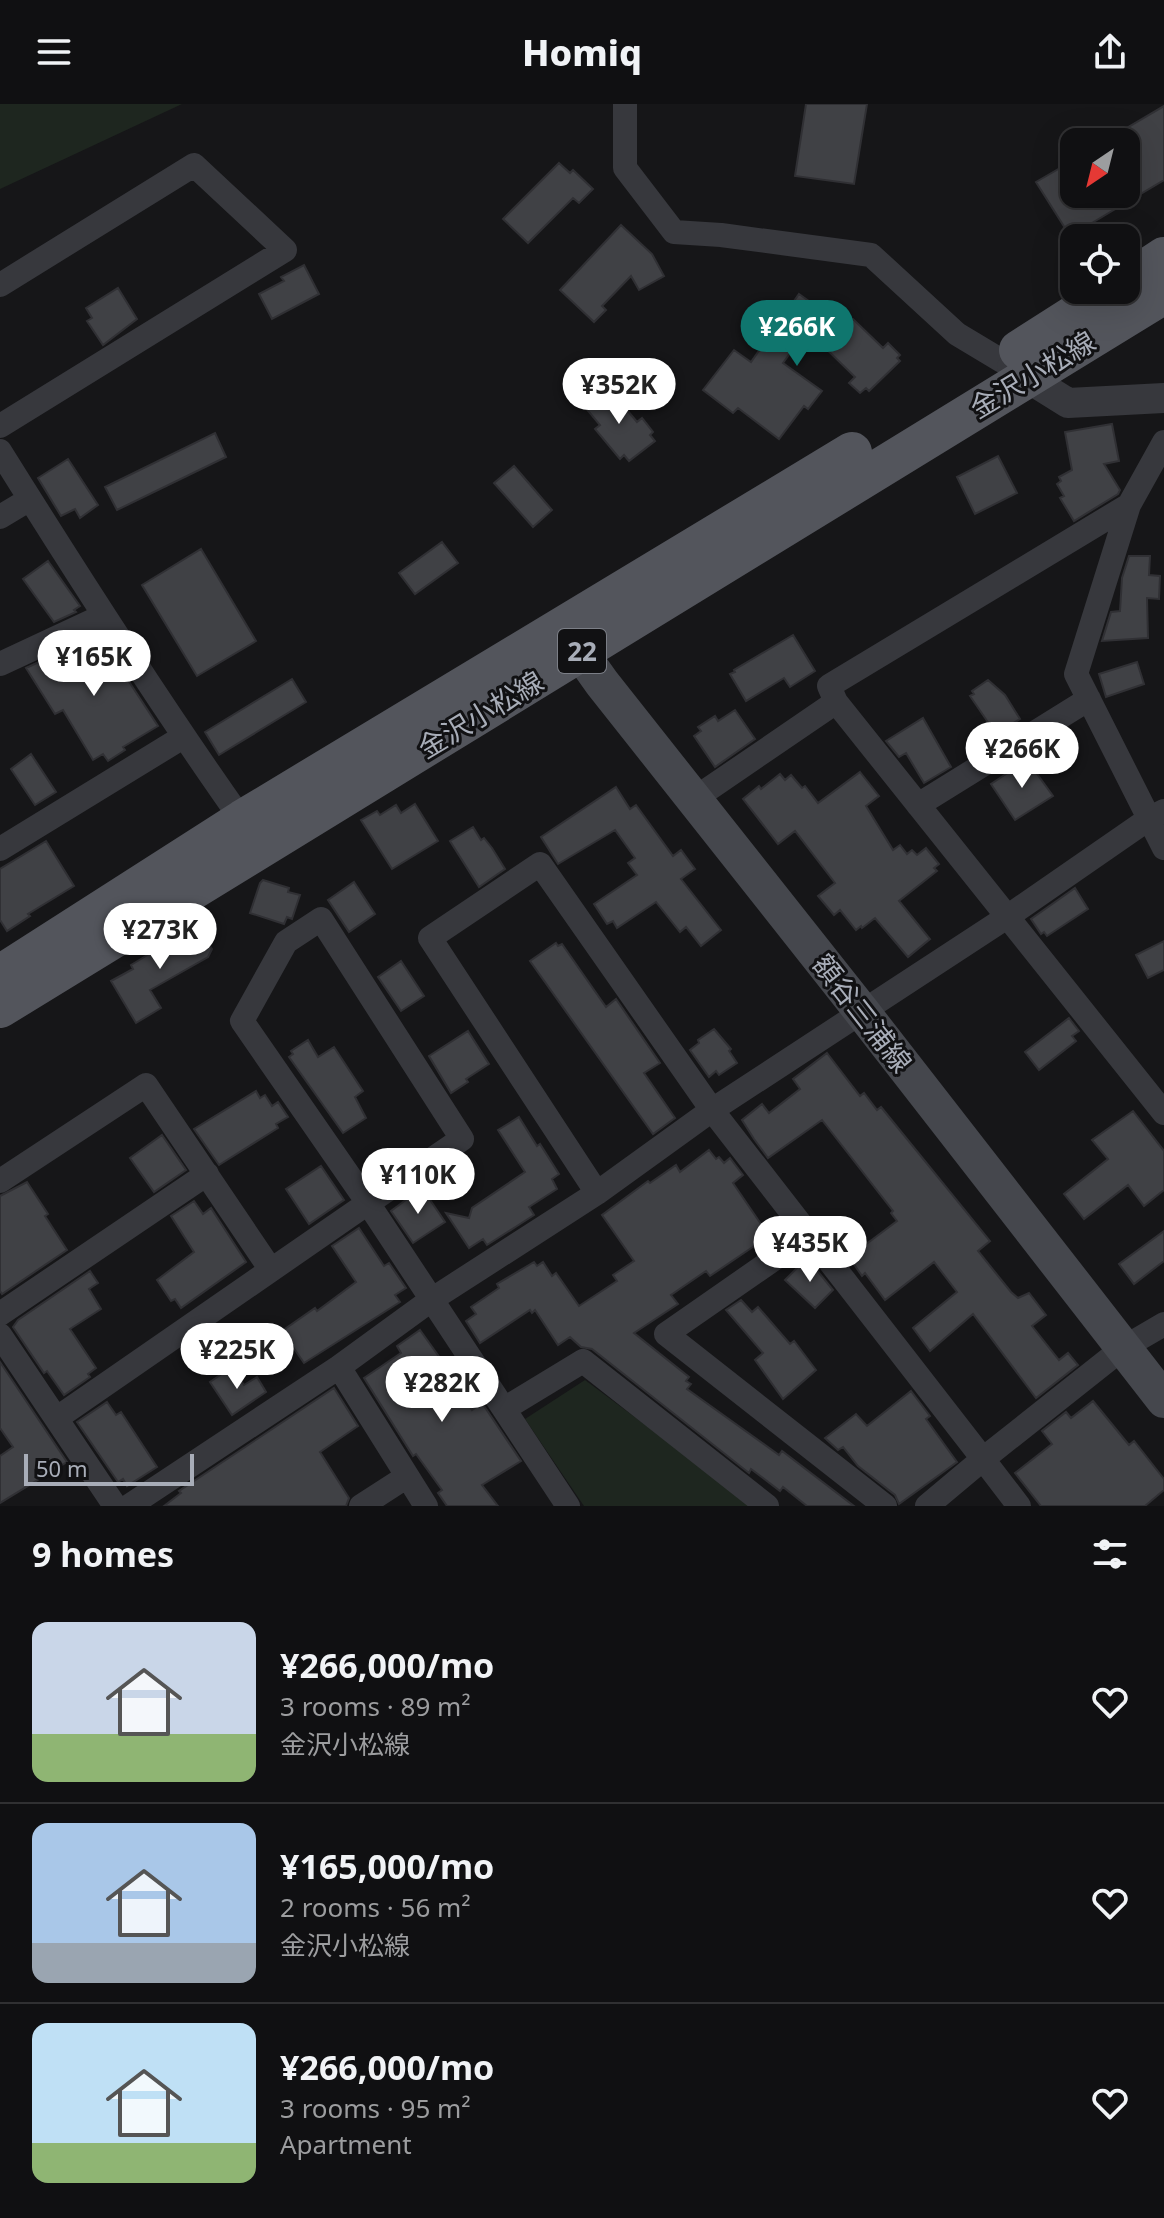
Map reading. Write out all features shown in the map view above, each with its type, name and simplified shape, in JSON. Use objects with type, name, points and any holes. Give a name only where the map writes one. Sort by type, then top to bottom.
[{"type":"main road","points":[[1140,273],[1164,257]]},
{"type":"main road","name":"金沢小松線","points":[[0,1008],[571,640],[1014,369],[1164,294]]},
{"type":"main road","name":"金沢小松線","points":[[1014,369],[1095,304]]},
{"type":"main road","name":"金沢小松線","points":[[0,975],[242,820],[571,640]]},
{"type":"main road","name":"額谷三浦線","points":[[571,640],[1164,1400]]},
{"type":"street","points":[[625,104],[625,168],[674,232],[721,235],[871,255],[957,334],[1068,403],[1164,398]]},
{"type":"street","points":[[0,285],[194,165],[285,250],[0,426]]},
{"type":"street","points":[[1164,442],[1129,505],[1076,674],[1157,814],[1164,848]]},
{"type":"street","points":[[0,451],[103,616],[242,820]]},
{"type":"street","points":[[0,517],[30,499]]},
{"type":"street","points":[[1129,505],[829,686],[836,702],[1164,1113]]},
{"type":"street","points":[[0,664],[103,616]]},
{"type":"street","points":[[918,805],[1089,699]]},
{"type":"street","points":[[694,799],[836,702]]},
{"type":"street","points":[[0,849],[183,737]]},
{"type":"street","points":[[129,1506],[339,1367],[431,1300],[597,1193],[712,1110],[863,1013],[1157,814]]},
{"type":"street","points":[[597,1193],[430,938],[540,864],[712,1110],[1019,1506]]},
{"type":"street","points":[[57,1418],[368,1203],[462,1139],[321,919],[286,942],[242,1021],[368,1203],[568,1506]]},
{"type":"street","points":[[0,1181],[146,1085],[271,1270]]},
{"type":"street","points":[[0,1314],[207,1174]]},
{"type":"street","points":[[810,1234],[666,1334],[885,1506]]},
{"type":"street","points":[[927,1506],[1123,1348],[1164,1324]]},
{"type":"street","points":[[0,1335],[115,1506]]},
{"type":"street","points":[[504,1409],[583,1361],[767,1506]]},
{"type":"street","points":[[339,1367],[426,1506]]},
{"type":"street","points":[[361,1506],[406,1477]]},
{"type":"shaded area","points":[[0,104],[182,104],[0,189]]},
{"type":"shaded area","points":[[585,1380],[754,1506],[584,1506],[525,1419]]},
{"type":"building","points":[[806,104],[867,104],[854,184],[795,176]]},
{"type":"building","points":[[1164,106],[1164,180],[1140,194],[1140,128],[1127,128]]},
{"type":"building","points":[[559,163],[570,173],[573,170],[593,189],[579,203],[573,198],[528,243],[503,219]]},
{"type":"building","points":[[1060,168],[1060,208],[1117,208],[1090,224],[1062,224],[1036,182]]},
{"type":"building","points":[[621,225],[652,254],[664,276],[639,290],[631,276],[602,306],[606,310],[594,322],[560,290]]},
{"type":"building","points":[[304,265],[319,294],[272,319],[259,294],[284,281],[281,277]]},
{"type":"building","points":[[118,288],[137,319],[103,345],[87,321],[92,318],[86,308]]},
{"type":"building","points":[[799,294],[844,326],[853,319],[883,348],[888,343],[900,355],[897,358],[900,361],[869,391],[866,388],[860,393],[849,383],[855,377],[807,330],[783,363],[822,391],[808,409],[804,406],[779,439],[738,408],[733,413],[703,390],[734,350],[751,362]]},
{"type":"building","points":[[608,387],[637,422],[642,418],[653,432],[650,435],[655,441],[629,461],[624,455],[620,459],[595,429],[600,425],[584,406]]},
{"type":"building","points":[[1112,424],[1119,461],[1104,464],[1120,490],[1074,521],[1060,498],[1064,496],[1057,484],[1061,481],[1059,477],[1072,470],[1065,432]]},
{"type":"building","points":[[215,433],[226,457],[117,510],[105,487]]},
{"type":"building","points":[[998,456],[1017,493],[975,514],[957,477]]},
{"type":"building","points":[[68,459],[98,505],[80,518],[75,509],[61,516],[38,478]]},
{"type":"building","points":[[514,466],[552,510],[533,527],[494,483]]},
{"type":"building","points":[[442,542],[458,563],[415,594],[399,573]]},
{"type":"building","points":[[201,549],[256,641],[197,676],[142,585]]},
{"type":"building","points":[[1129,556],[1150,556],[1149,575],[1160,576],[1159,599],[1147,598],[1148,638],[1102,641],[1111,612],[1120,611],[1122,578]]},
{"type":"building","points":[[48,561],[80,606],[74,610],[76,612],[54,622],[23,579]]},
{"type":"building","points":[[793,635],[815,671],[790,687],[784,678],[746,701],[730,674]]},
{"type":"building","points":[[91,638],[98,649],[105,645],[158,726],[123,747],[125,750],[108,761],[103,754],[93,760],[63,710],[55,714],[26,668]]},
{"type":"building","points":[[1137,662],[1144,684],[1106,697],[1099,674]]},
{"type":"building","points":[[292,679],[306,702],[219,755],[205,732]]},
{"type":"building","points":[[988,680],[1005,695],[1020,719],[996,734],[970,696],[974,694],[972,691]]},
{"type":"building","points":[[735,710],[755,739],[715,767],[694,736],[701,731],[698,727],[715,716],[718,721]]},
{"type":"building","points":[[923,718],[951,767],[924,783],[906,753],[899,757],[886,741]]},
{"type":"building","points":[[31,754],[56,792],[35,805],[11,769]]},
{"type":"building","points":[[1027,760],[1053,796],[1015,820],[991,784]]},
{"type":"building","points":[[860,772],[879,796],[866,806],[893,850],[900,845],[907,854],[912,850],[917,855],[926,848],[939,864],[934,868],[937,871],[899,901],[930,939],[908,957],[875,918],[856,930],[840,910],[834,915],[818,896],[835,883],[795,831],[778,844],[743,799],[780,774],[785,780],[791,775],[802,788],[805,786],[818,803]]},
{"type":"building","points":[[616,787],[630,809],[636,805],[673,856],[681,850],[695,869],[681,879],[721,930],[701,946],[686,927],[680,932],[656,902],[617,928],[613,921],[607,924],[594,904],[637,875],[628,863],[635,858],[615,830],[558,864],[541,837]]},
{"type":"building","points":[[415,804],[438,841],[392,869],[361,820],[377,811],[380,815],[396,805],[401,813]]},
{"type":"building","points":[[473,827],[505,869],[479,887],[450,841]]},
{"type":"building","points":[[46,841],[74,886],[28,914],[30,916],[7,931],[0,920],[0,869]]},
{"type":"building","points":[[263,880],[300,895],[292,919],[287,917],[284,924],[250,913]]},
{"type":"building","points":[[354,882],[375,914],[349,932],[328,900]]},
{"type":"building","points":[[1075,888],[1088,909],[1047,936],[1044,932],[1041,934],[1031,919]]},
{"type":"building","points":[[194,923],[212,949],[208,957],[150,990],[161,1008],[136,1023],[111,981],[133,969],[131,965]]},
{"type":"building","points":[[1164,941],[1164,970],[1148,978],[1136,955]]},
{"type":"building","points":[[556,943],[558,946],[562,944],[606,1007],[616,999],[660,1063],[644,1073],[675,1118],[653,1134],[530,961]]},
{"type":"building","points":[[401,961],[424,996],[401,1011],[378,977]]},
{"type":"building","points":[[1069,1018],[1079,1031],[1072,1036],[1076,1041],[1039,1070],[1025,1052]]},
{"type":"building","points":[[714,1029],[731,1049],[729,1051],[737,1063],[719,1075],[716,1071],[709,1077],[690,1050]]},
{"type":"building","points":[[468,1031],[489,1064],[451,1093],[429,1056]]},
{"type":"building","points":[[308,1040],[318,1057],[334,1047],[363,1091],[355,1097],[366,1118],[343,1133],[289,1057],[293,1054],[291,1051]]},
{"type":"building","points":[[827,1053],[860,1096],[864,1093],[877,1110],[881,1107],[990,1241],[978,1251],[1011,1292],[1018,1298],[1029,1293],[1046,1315],[1032,1326],[1059,1360],[1068,1353],[1078,1365],[1036,1398],[973,1314],[930,1351],[913,1328],[957,1292],[934,1262],[885,1300],[865,1273],[862,1276],[849,1257],[897,1221],[891,1213],[893,1211],[822,1120],[768,1158],[742,1120],[762,1104],[769,1113],[800,1089],[793,1079]]},
{"type":"building","points":[[256,1091],[260,1098],[265,1095],[272,1106],[278,1102],[288,1117],[276,1124],[278,1128],[219,1165],[194,1129]]},
{"type":"building","points":[[1133,1111],[1164,1151],[1164,1190],[1144,1206],[1128,1185],[1084,1219],[1064,1194],[1108,1159],[1092,1140]]},
{"type":"building","points":[[519,1117],[559,1174],[552,1179],[557,1189],[529,1207],[534,1215],[487,1245],[483,1239],[469,1248],[446,1213],[469,1218],[472,1208],[525,1172],[498,1130]]},
{"type":"building","points":[[162,1135],[186,1170],[154,1192],[130,1158]]},
{"type":"building","points":[[709,1150],[724,1163],[730,1158],[743,1175],[733,1183],[767,1233],[764,1235],[766,1238],[710,1276],[706,1271],[671,1295],[678,1304],[634,1333],[689,1377],[686,1381],[691,1384],[687,1389],[779,1455],[782,1451],[854,1506],[807,1506],[783,1487],[780,1491],[751,1469],[749,1473],[592,1349],[581,1347],[570,1337],[558,1345],[535,1310],[532,1313],[530,1310],[480,1343],[466,1321],[476,1314],[471,1307],[499,1288],[497,1284],[534,1262],[537,1266],[543,1262],[552,1276],[556,1273],[579,1306],[617,1281],[613,1275],[634,1261],[602,1215],[648,1181],[650,1183],[676,1165],[680,1172]]},
{"type":"building","points":[[321,1166],[344,1200],[309,1224],[286,1189]]},
{"type":"building","points":[[27,1182],[67,1250],[2,1294],[0,1196]]},
{"type":"building","points":[[422,1188],[445,1222],[413,1243],[391,1211]]},
{"type":"building","points":[[194,1201],[203,1214],[211,1208],[246,1262],[181,1308],[175,1299],[171,1301],[157,1280],[194,1252],[171,1216]]},
{"type":"building","points":[[359,1228],[384,1266],[389,1263],[406,1288],[395,1295],[400,1302],[304,1363],[282,1331],[315,1308],[317,1311],[356,1282],[332,1246]]},
{"type":"building","points":[[1164,1231],[1164,1261],[1134,1284],[1119,1264]]},
{"type":"building","points":[[807,1258],[833,1290],[815,1308],[785,1280]]},
{"type":"building","points":[[90,1271],[98,1283],[89,1289],[101,1309],[70,1329],[96,1368],[88,1374],[90,1377],[64,1395],[47,1371],[44,1373],[13,1327],[18,1320]]},
{"type":"building","points":[[741,1300],[752,1312],[758,1307],[790,1344],[794,1341],[816,1370],[783,1399],[755,1360],[763,1353],[726,1310]]},
{"type":"building","points":[[420,1330],[472,1410],[482,1403],[521,1461],[482,1485],[498,1506],[447,1506],[438,1493],[442,1490],[416,1454],[413,1456],[364,1378],[401,1353],[397,1346]]},
{"type":"building","points":[[0,1362],[67,1462],[0,1503],[0,1456],[13,1447],[0,1428]]},
{"type":"building","points":[[232,1367],[244,1385],[257,1377],[266,1392],[232,1415],[210,1382]]},
{"type":"building","points":[[334,1388],[358,1426],[320,1452],[349,1498],[346,1506],[164,1506],[181,1493],[179,1491]]},
{"type":"building","points":[[911,1391],[930,1416],[926,1419],[957,1462],[899,1504],[895,1495],[858,1466],[843,1447],[838,1450],[825,1438],[856,1414],[867,1426]]},
{"type":"building","points":[[1093,1401],[1129,1445],[1134,1441],[1164,1479],[1164,1490],[1145,1506],[1041,1506],[1015,1473],[1052,1444],[1042,1431],[1066,1412],[1071,1418]]},
{"type":"building","points":[[107,1402],[116,1415],[121,1412],[157,1467],[127,1486],[123,1479],[118,1482],[77,1422]]}]
